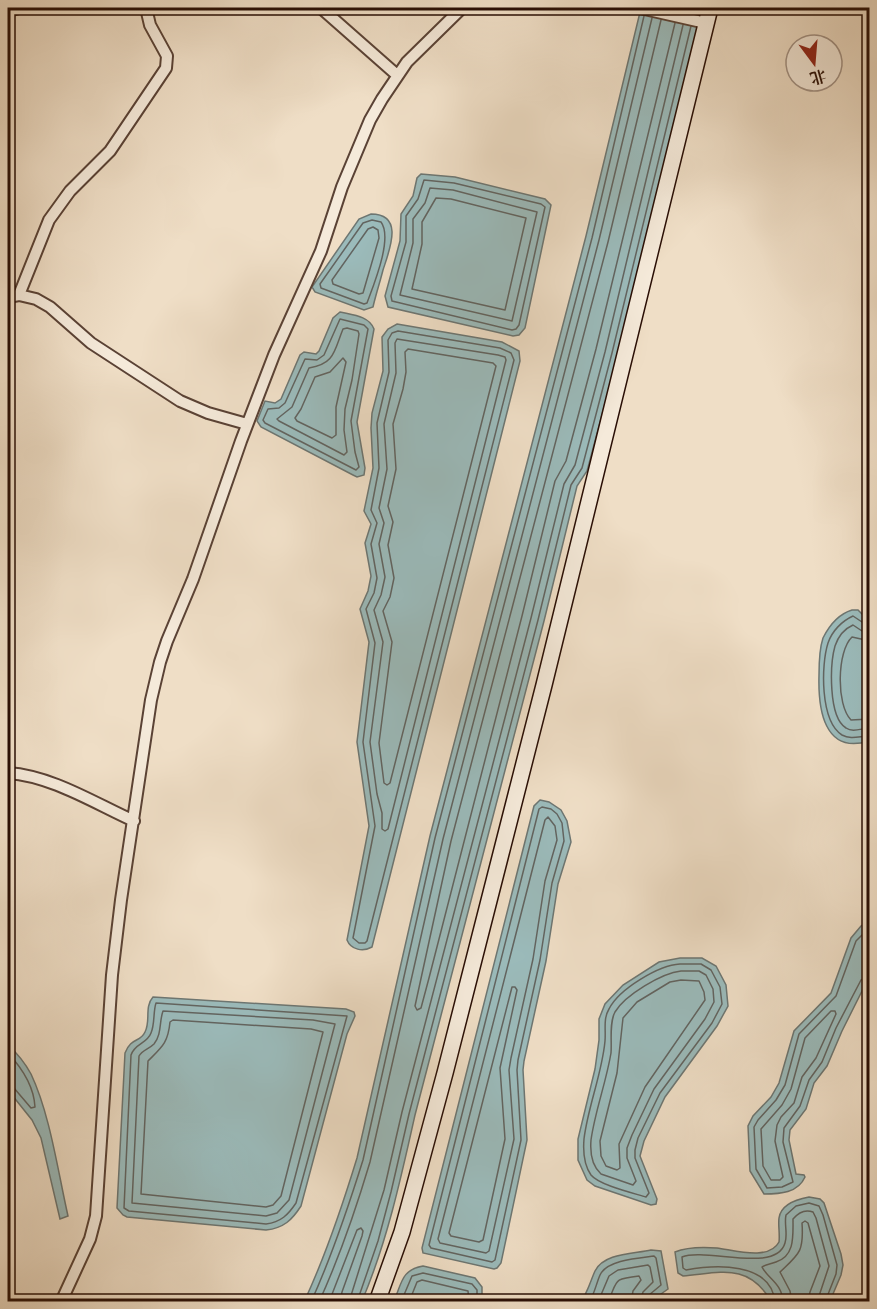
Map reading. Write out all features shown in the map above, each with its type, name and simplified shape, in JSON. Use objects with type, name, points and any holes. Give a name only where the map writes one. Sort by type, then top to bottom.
[{"type":"street","points":[[8,11],[19,8]]},
{"type":"street","points":[[146,8],[150,25],[167,56],[166,68],[110,151],[70,191],[55,210],[13,296],[36,299],[50,307],[91,343],[180,401],[208,413],[247,424]]},
{"type":"street","points":[[321,8],[398,75]]},
{"type":"street","points":[[61,1302],[90,1239],[96,1216],[112,975],[121,900],[151,700],[166,640],[193,579],[247,424],[274,355],[321,251],[342,186],[370,120],[398,75],[422,45],[462,8]]},
{"type":"street","points":[[377,1302],[402,1233],[439,1095],[593,486],[706,17],[640,8]]},
{"type":"street","points":[[8,773],[46,780],[134,821]]},
{"type":"water","points":[[641,8],[702,8],[618,355],[587,471],[577,486],[415,1115],[393,1210],[379,1256],[362,1301],[304,1302],[333,1231],[357,1158],[430,836],[586,236]]},
{"type":"water","points":[[421,174],[455,177],[545,199],[551,205],[525,328],[519,335],[513,336],[388,307],[385,296],[400,241],[401,214],[413,196],[417,178]]},
{"type":"water","points":[[371,214],[388,220],[392,235],[373,307],[364,310],[315,292],[312,287],[359,219]]},
{"type":"water","points":[[340,312],[368,321],[374,329],[357,422],[365,468],[364,475],[357,477],[261,427],[257,421],[265,401],[275,403],[281,399],[300,355],[304,352],[316,354],[319,351],[333,318]]},
{"type":"water","points":[[397,324],[502,342],[519,351],[520,361],[372,947],[361,950],[351,946],[347,940],[369,826],[357,742],[369,642],[360,609],[368,591],[371,576],[365,543],[371,524],[364,511],[373,468],[372,413],[383,371],[382,337],[388,329]]},
{"type":"water","points":[[852,610],[858,610],[870,622],[869,741],[854,744],[842,741],[833,735],[827,726],[820,702],[819,688],[823,638],[835,621]]},
{"type":"water","points":[[540,800],[549,802],[561,810],[567,821],[571,842],[558,884],[546,961],[524,1061],[527,1140],[501,1263],[494,1269],[423,1253],[422,1248],[534,806]]},
{"type":"water","points":[[869,920],[869,977],[827,1066],[814,1083],[806,1109],[790,1130],[789,1140],[796,1174],[805,1177],[793,1189],[782,1193],[764,1194],[750,1171],[748,1126],[779,1083],[794,1031],[831,993],[851,938]]},
{"type":"water","points":[[680,958],[702,958],[716,966],[726,985],[728,1006],[717,1026],[665,1097],[644,1141],[640,1156],[657,1199],[656,1204],[651,1205],[595,1186],[587,1180],[578,1160],[578,1139],[595,1069],[599,1019],[605,1004],[623,985],[659,962]]},
{"type":"water","points":[[153,997],[346,1009],[354,1012],[355,1016],[347,1034],[301,1206],[283,1225],[266,1230],[127,1217],[117,1208],[125,1053],[127,1048],[141,1038],[145,1032],[149,1005]]},
{"type":"water","points":[[8,1045],[21,1058],[38,1090],[53,1144],[68,1216],[60,1219],[41,1138],[32,1120],[8,1090]]},
{"type":"water","points":[[809,1197],[820,1199],[824,1203],[841,1254],[843,1265],[841,1275],[830,1301],[771,1301],[753,1280],[743,1275],[721,1272],[683,1276],[678,1273],[675,1252],[680,1250],[717,1248],[759,1253],[774,1248],[779,1242],[780,1213],[795,1201]]},
{"type":"water","points":[[651,1250],[661,1251],[668,1289],[651,1301],[581,1301],[599,1265],[620,1255]]},
{"type":"water","points":[[423,1266],[475,1278],[482,1287],[482,1301],[394,1301],[406,1274]]}]
